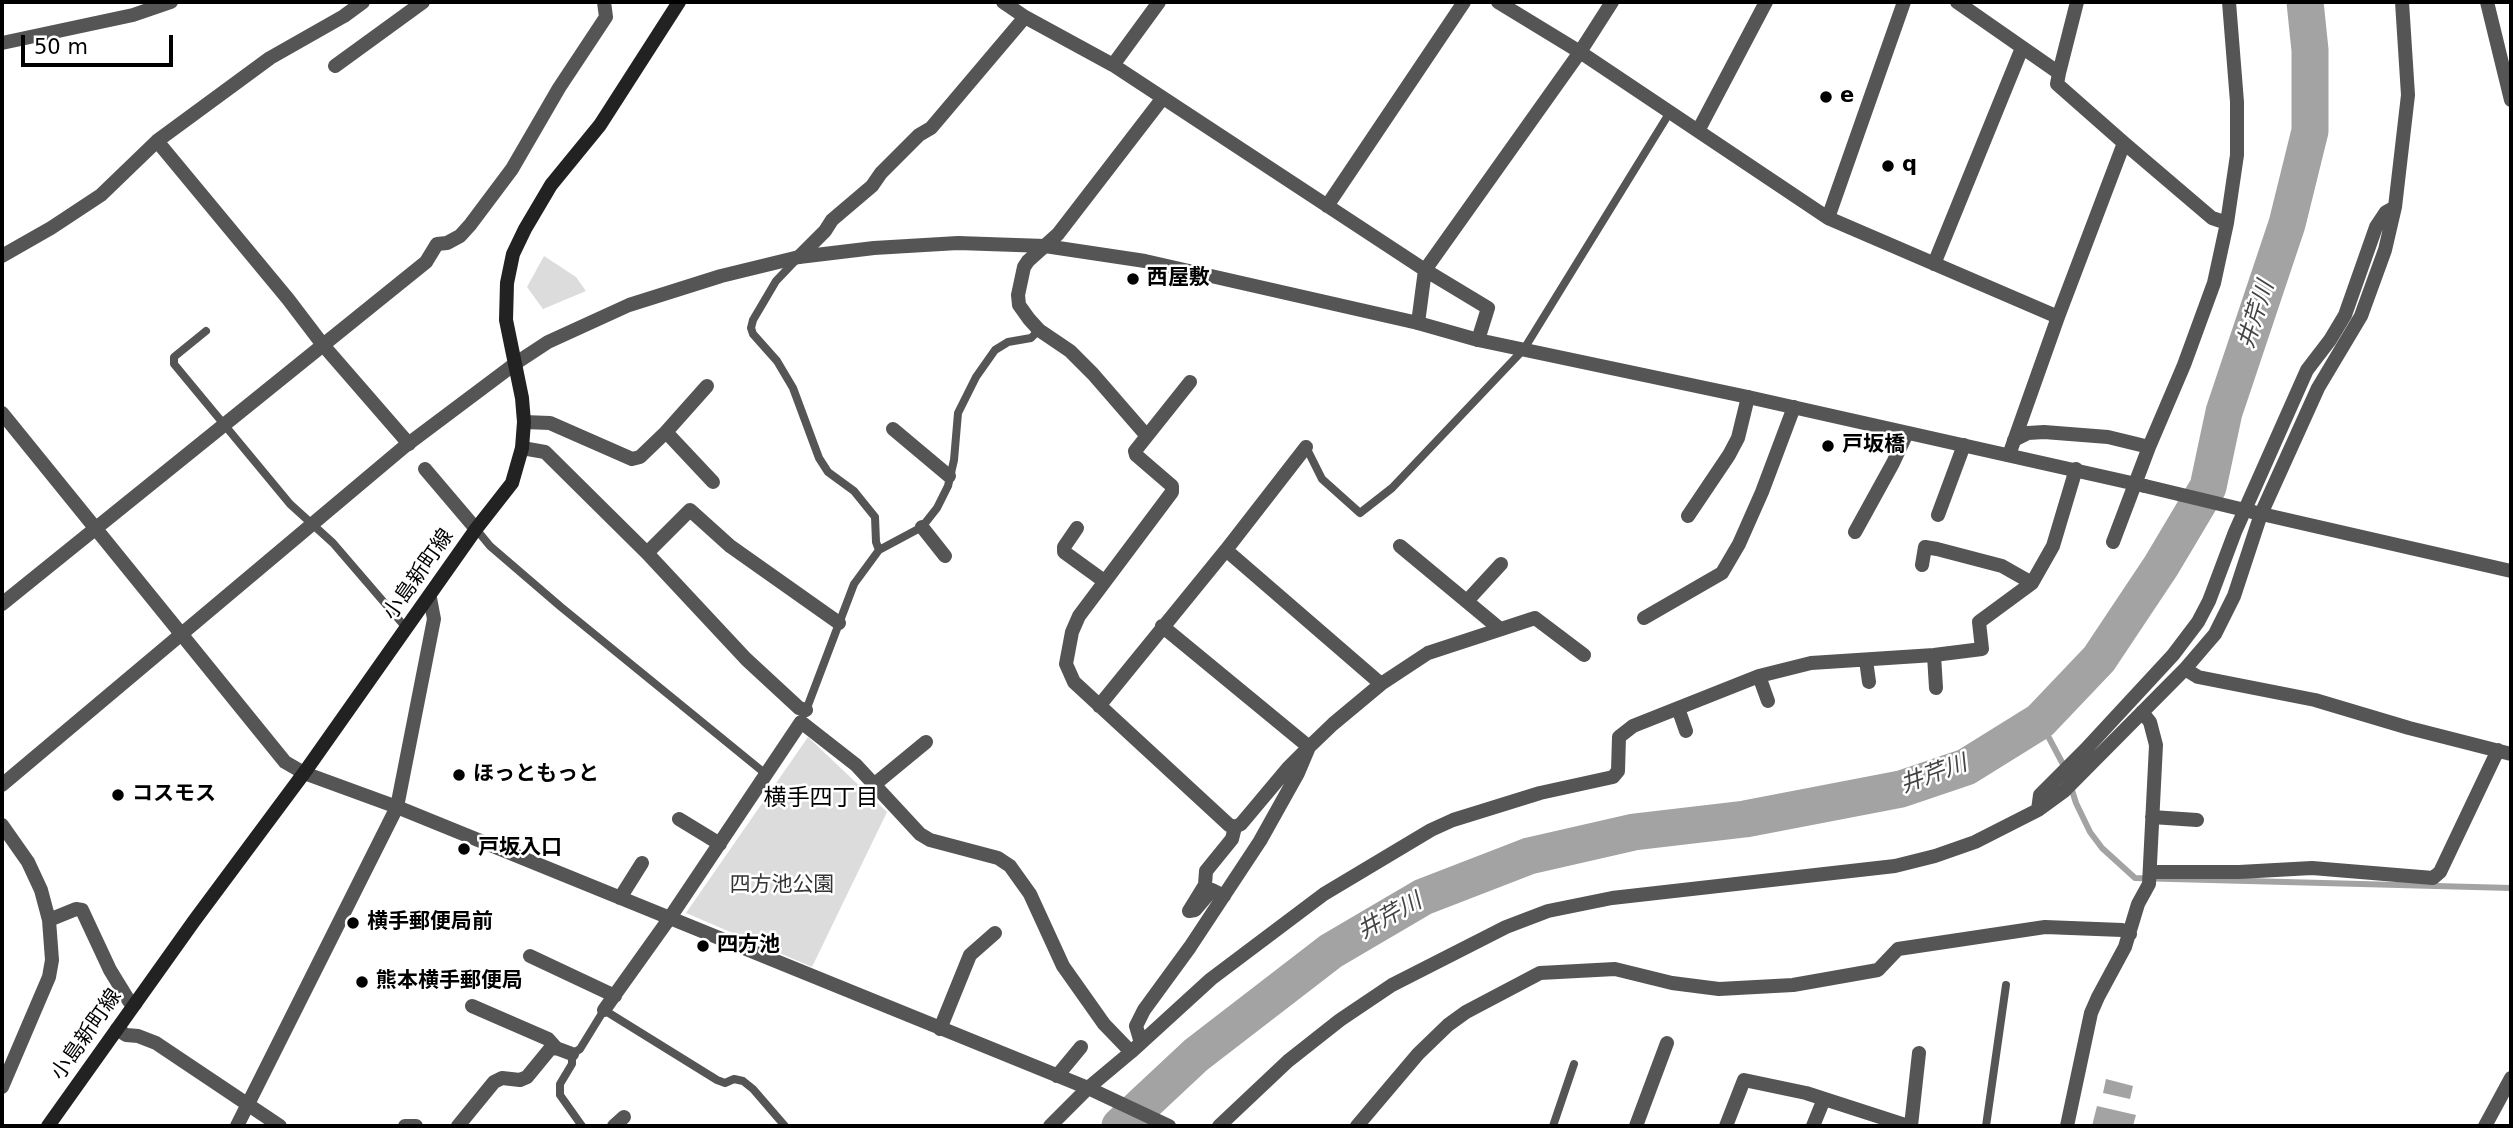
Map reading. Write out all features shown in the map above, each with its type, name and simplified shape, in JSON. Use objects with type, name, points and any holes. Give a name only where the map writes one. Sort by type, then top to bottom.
[{"type":"main road","name":"小島新町線","points":[[48,1126],[194,920],[304,773],[512,483],[522,448],[524,422],[516,363],[506,320],[507,282],[513,254],[551,185],[600,125],[679,2]]},
{"type":"street","points":[[2,43],[133,15],[171,2]]},
{"type":"street","points":[[2,256],[101,195],[156,141],[270,58],[344,16],[363,2]]},
{"type":"street","points":[[335,66],[423,2]]},
{"type":"street","points":[[2,604],[426,262],[433,248],[460,236],[512,169],[559,88],[606,17],[604,2]]},
{"type":"street","points":[[1003,2],[1113,65],[1425,270],[1488,308],[1478,340]]},
{"type":"street","points":[[1113,65],[1159,2]]},
{"type":"street","points":[[1327,206],[1465,2]]},
{"type":"street","points":[[1498,2],[1580,52],[1828,218],[2058,317]]},
{"type":"street","points":[[1418,323],[1425,270],[1580,52],[1612,2]]},
{"type":"street","points":[[1698,131],[1766,2]]},
{"type":"street","points":[[1828,218],[1904,2]]},
{"type":"street","points":[[1957,2],[2059,73]]},
{"type":"street","points":[[2077,2],[2057,84],[2213,218],[2227,223]]},
{"type":"street","points":[[2113,542],[2140,485],[2148,447],[2184,365],[2214,283],[2227,223],[2237,155],[2229,2]]},
{"type":"street","points":[[1219,1126],[1288,1061],[1340,1020],[1392,985],[1506,927],[1548,911],[1612,898],[1895,866],[1975,842],[2038,810],[2064,791],[2185,669],[2215,634],[2234,596],[2257,513],[2318,388],[2361,316],[2385,250],[2395,207],[2408,95],[2402,2]]},
{"type":"street","points":[[2487,2],[2511,100]]},
{"type":"street","points":[[799,257],[825,232],[832,220],[872,186],[881,173],[919,135],[930,128],[1025,17]]},
{"type":"street","points":[[1934,264],[2022,48]]},
{"type":"street","points":[[1146,435],[1078,359],[1039,330],[1019,305],[1018,295],[1024,267],[1064,227],[1162,99]]},
{"type":"street","points":[[156,141],[323,345],[409,444]]},
{"type":"street","points":[[2009,456],[2124,143]]},
{"type":"street","points":[[2038,810],[2040,795],[2173,655],[2197,622],[2209,601],[2235,532],[2307,370],[2345,315],[2376,227],[2386,212],[2395,207]]},
{"type":"street","points":[[2,785],[409,444],[548,342],[629,305],[721,276],[799,257],[874,248],[958,243],[1045,246],[1145,261],[1418,323],[1478,340],[2076,469],[2511,571]]},
{"type":"street","points":[[1190,382],[1136,446],[1136,455],[1172,486],[1172,492],[1079,616],[1072,632],[1066,664],[1074,682],[1229,825],[1235,827],[1241,824],[1288,768],[1381,684],[1428,653],[1535,618],[1584,655]]},
{"type":"street","points":[[524,422],[550,423],[632,459],[640,457],[707,387]]},
{"type":"street","points":[[1688,516],[1738,438],[1748,397]]},
{"type":"street","points":[[1644,618],[1722,573],[1739,544],[1762,492],[1794,407]]},
{"type":"street","points":[[2,413],[285,762],[304,773],[397,807],[1057,1076],[1169,1126]]},
{"type":"street","points":[[893,429],[949,476]]},
{"type":"street","points":[[666,432],[713,482]]},
{"type":"street","points":[[2014,440],[2028,433],[2044,432],[2108,437],[2148,447]]},
{"type":"street","points":[[1855,532],[1907,433]]},
{"type":"street","points":[[1938,516],[1964,445]]},
{"type":"street","points":[[1099,706],[1306,447]]},
{"type":"street","points":[[522,448],[545,452],[647,553],[746,659],[875,784],[920,834],[930,840],[998,858],[1010,866],[1030,894],[1063,966],[1104,1024],[1136,1047]]},
{"type":"street","points":[[425,469],[476,530]]},
{"type":"street","points":[[1050,1126],[1211,979],[1324,894],[1431,830],[1453,820],[1540,793],[1613,778],[1618,771],[1619,737],[1633,726],[1759,676],[1811,663],[1982,649],[1979,622],[2032,583],[2053,546],[2076,469]]},
{"type":"street","points":[[647,553],[690,509],[730,546],[839,623]]},
{"type":"street","points":[[922,527],[945,556]]},
{"type":"street","points":[[1077,528],[1064,547],[1064,552],[1104,581]]},
{"type":"street","points":[[1400,546],[1500,629]]},
{"type":"street","points":[[1922,565],[1925,547],[2002,566],[2032,583]]},
{"type":"street","points":[[1226,550],[1381,684]]},
{"type":"street","points":[[1467,601],[1501,564]]},
{"type":"street","points":[[237,1126],[397,807],[434,619],[430,598]]},
{"type":"street","points":[[1162,626],[1309,747]]},
{"type":"street","points":[[1934,655],[1937,688]]},
{"type":"street","points":[[1866,660],[1869,682]]},
{"type":"street","points":[[2150,877],[2312,868],[2432,878],[2440,872],[2505,752],[2409,728],[2315,700],[2199,677],[2185,669]]},
{"type":"street","points":[[1759,676],[1768,701]]},
{"type":"street","points":[[1678,708],[1686,731]]},
{"type":"street","points":[[2067,1126],[2091,1013],[2126,947],[2138,904],[2150,877],[2156,745],[2150,722],[2142,712]]},
{"type":"street","points":[[604,1010],[767,775],[803,716]]},
{"type":"street","points":[[875,784],[926,742]]},
{"type":"street","points":[[1136,1047],[1136,1026],[1144,1010],[1224,896],[1273,818],[1298,774],[1309,747]]},
{"type":"street","points":[[2152,817],[2197,820]]},
{"type":"street","points":[[679,819],[720,844]]},
{"type":"street","points":[[2,825],[28,862],[41,890],[49,920],[52,960],[49,977],[2,1087]]},
{"type":"street","points":[[1224,896],[1212,890],[1195,910],[1189,911],[1205,885],[1206,871],[1232,839],[1235,827]]},
{"type":"street","points":[[620,898],[642,863]]},
{"type":"street","points":[[49,920],[76,909],[82,910],[110,970],[129,1001],[135,1004]]},
{"type":"street","points":[[1357,1126],[1418,1054],[1448,1025],[1466,1012],[1540,973],[1615,969],[1672,983],[1719,989],[1793,985],[1878,970],[1898,949],[2045,927],[2122,930],[2130,933]]},
{"type":"street","points":[[940,1029],[970,955],[995,933]]},
{"type":"street","points":[[530,956],[615,996]]},
{"type":"street","points":[[472,1006],[548,1040],[556,1048],[572,1054]]},
{"type":"street","points":[[117,1029],[126,1035],[138,1036],[156,1043],[279,1126]]},
{"type":"street","points":[[1636,1126],[1667,1043]]},
{"type":"street","points":[[1057,1076],[1081,1046]]},
{"type":"street","points":[[458,1126],[494,1082],[502,1078],[520,1080],[527,1077],[546,1053],[556,1048]]},
{"type":"street","points":[[1726,1126],[1744,1080],[1824,1099],[1902,1125],[1919,1053]]},
{"type":"street","points":[[2486,1126],[2511,1078]]},
{"type":"street","points":[[1813,1126],[1824,1099]]},
{"type":"street","points":[[405,1126],[416,1126]]},
{"type":"lane","points":[[1306,447],[1322,479],[1360,513],[1392,488],[1524,349],[1670,112]]},
{"type":"lane","points":[[799,257],[776,281],[751,328],[753,334],[777,361],[793,388],[818,458],[834,478],[854,491],[875,517],[879,550]]},
{"type":"lane","points":[[803,716],[854,584],[879,550],[922,527],[937,508],[948,486],[954,460],[958,413],[976,377],[995,350],[1008,342],[1031,338],[1039,330]]},
{"type":"lane","points":[[206,331],[174,358],[174,363],[290,504],[333,544],[407,629]]},
{"type":"lane","points":[[476,530],[490,546],[561,607],[767,775]]},
{"type":"lane","points":[[1986,1126],[2006,985]]},
{"type":"lane","points":[[582,1126],[559,1095],[560,1084],[572,1063],[572,1054],[580,1049],[604,1010],[717,1080],[725,1083],[734,1079],[743,1081],[785,1126]]},
{"type":"lane","points":[[1553,1126],[1574,1064]]},
{"type":"green space","points":[[544,256],[576,277],[586,291],[543,309],[527,287]]},
{"type":"green space","name":"四方池公園","points":[[808,737],[887,812],[812,967],[686,913]]},
{"type":"shaded area","points":[[2106,1079],[2133,1086],[2130,1099],[2103,1093]]},
{"type":"shaded area","points":[[2097,1106],[2136,1115],[2133,1126],[2092,1126]]},
{"type":"waterway","name":"井芹川","points":[[1120,1126],[1196,1055],[1331,951],[1423,897],[1529,856],[1634,832],[1745,819],[1901,789],[1966,767],[2040,721],[2099,659],[2161,566],[2208,487],[2224,412],[2287,224],[2310,131],[2310,50],[2305,2]]},
{"type":"waterway","points":[[2040,721],[2065,768],[2076,803],[2090,832],[2102,848],[2135,878],[2511,888]]},
{"type":"place","name":"e","points":[[1826,97]]},
{"type":"place","name":"q","points":[[1888,166]]},
{"type":"place","name":"西屋敷","points":[[1133,279]]},
{"type":"place","name":"戸坂橋","points":[[1828,446]]},
{"type":"place","name":"ほっともっと","points":[[459,775]]},
{"type":"place","name":"コスモス","points":[[118,795]]},
{"type":"place","name":"戸坂入口","points":[[464,849]]},
{"type":"place","name":"横手郵便局前","points":[[353,923]]},
{"type":"place","name":"四方池","points":[[703,946]]},
{"type":"place","name":"熊本横手郵便局","points":[[362,982]]},
{"type":"district","name":"横手四丁目","points":[[821,799]]}]
